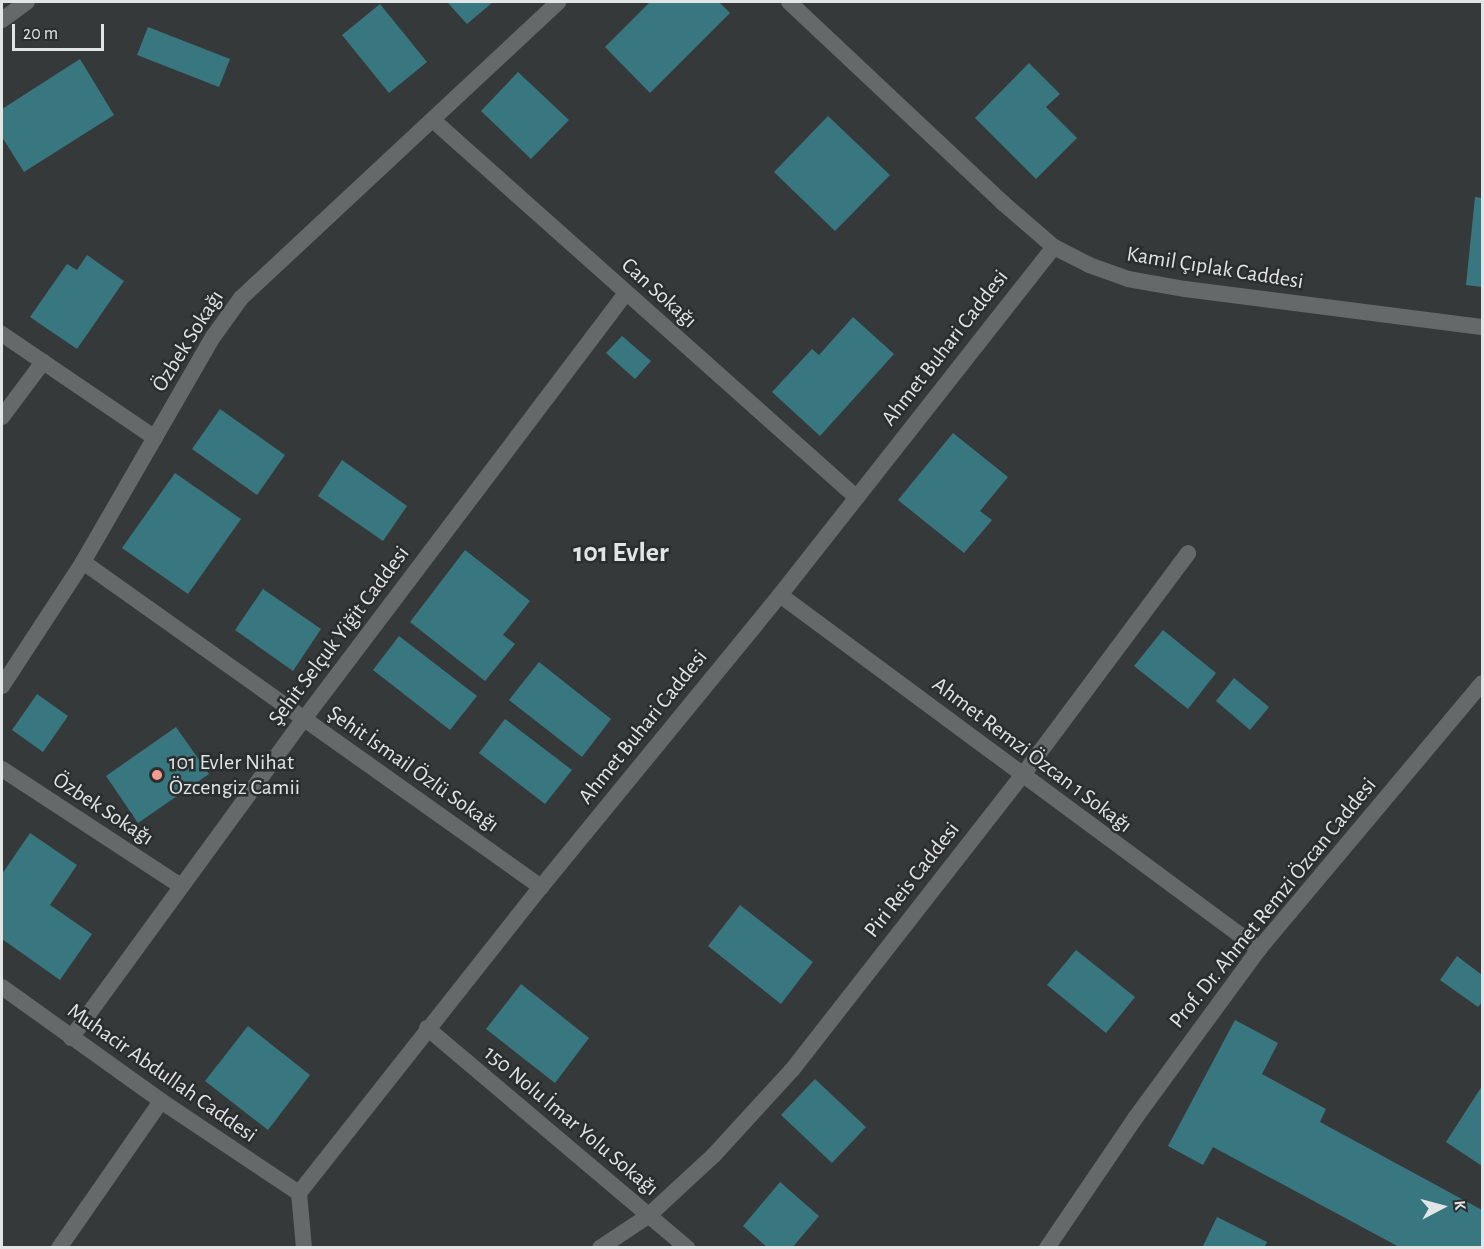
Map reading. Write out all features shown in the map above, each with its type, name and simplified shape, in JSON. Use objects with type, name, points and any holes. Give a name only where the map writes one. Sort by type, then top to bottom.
[{"type":"street","name":"Özbek Sokağı","points":[[2,686],[83,562],[213,337],[241,298],[558,2]]},
{"type":"street","name":"Kamil Çıplak Caddesi","points":[[789,2],[958,163],[1054,247],[1089,265],[1128,279],[1256,300],[1482,327]]},
{"type":"street","points":[[2,20],[18,4]]},
{"type":"street","name":"Can Sokağı","points":[[434,120],[856,497]]},
{"type":"street","name":"Ahmet Buhari Caddesi","points":[[299,1193],[541,886],[780,595],[1054,247]]},
{"type":"street","name":"Şehit Selçuk Yiğit Caddesi","points":[[71,1038],[304,719],[626,293]]},
{"type":"street","points":[[2,334],[155,438]]},
{"type":"street","points":[[2,417],[43,362]]},
{"type":"street","name":"Piri Reis Caddesi","points":[[600,1248],[648,1216],[714,1155],[792,1070],[1022,776],[1188,553]]},
{"type":"street","name":"Şehit İsmail Özlü Sokağı","points":[[83,562],[541,886]]},
{"type":"street","name":"Ahmet Remzi Özcan 1 Sokağı","points":[[780,595],[1259,949]]},
{"type":"street","name":"Prof. Dr. Ahmet Remzi Özcan Caddesi","points":[[1047,1248],[1136,1117],[1259,949],[1482,683]]},
{"type":"street","name":"Özbek Sokağı","points":[[2,769],[181,886]]},
{"type":"street","name":"Muhacir Abdullah Caddesi","points":[[2,987],[161,1101],[299,1193]]},
{"type":"street","name":"150 Nolu İmar Yolu Sokağı","points":[[427,1028],[687,1248]]},
{"type":"street","points":[[59,1248],[161,1101]]},
{"type":"street","points":[[299,1193],[304,1248]]},
{"type":"building","points":[[447,2],[493,2],[467,24]]},
{"type":"building","points":[[650,2],[719,2],[730,13],[650,93],[605,47]]},
{"type":"building","points":[[380,4],[427,62],[389,93],[342,35]]},
{"type":"building","points":[[148,27],[230,59],[219,87],[137,55]]},
{"type":"building","points":[[80,59],[114,115],[24,172],[2,137],[2,109]]},
{"type":"building","points":[[1029,63],[1060,94],[1046,107],[1077,138],[1036,179],[975,118]]},
{"type":"building","points":[[518,72],[569,120],[531,159],[481,111]]},
{"type":"building","points":[[828,116],[890,175],[835,231],[774,172]]},
{"type":"building","points":[[1475,197],[1482,198],[1482,287],[1466,285]]},
{"type":"building","points":[[87,255],[124,281],[77,349],[30,317],[67,264],[77,270]]},
{"type":"building","points":[[853,317],[894,354],[820,436],[772,392],[812,349],[819,355]]},
{"type":"building","points":[[622,336],[651,361],[635,379],[606,353]]},
{"type":"building","points":[[220,409],[285,455],[257,495],[192,449]]},
{"type":"building","points":[[953,433],[1008,477],[980,511],[992,520],[964,553],[898,500]]},
{"type":"building","points":[[342,460],[407,506],[383,541],[318,496]]},
{"type":"building","points":[[175,473],[241,519],[188,594],[122,548]]},
{"type":"building","points":[[465,550],[530,601],[503,635],[515,644],[485,681],[410,622]]},
{"type":"building","points":[[263,589],[321,629],[293,671],[235,630]]},
{"type":"building","points":[[1163,630],[1216,673],[1188,709],[1134,666]]},
{"type":"building","points":[[399,636],[477,696],[450,730],[373,670]]},
{"type":"building","points":[[539,662],[611,719],[582,757],[509,700]]},
{"type":"building","points":[[1234,678],[1269,707],[1250,730],[1216,701]]},
{"type":"building","points":[[37,694],[68,716],[43,752],[12,730]]},
{"type":"building","points":[[505,719],[572,770],[545,804],[479,753]]},
{"type":"building","name":"101 Evler Nihat Özcengiz Camii","points":[[176,727],[209,774],[138,823],[106,776]]},
{"type":"building","points":[[30,833],[77,865],[50,905],[92,934],[60,980],[2,939],[2,874]]},
{"type":"building","points":[[740,905],[813,962],[781,1004],[708,946]]},
{"type":"building","points":[[1076,950],[1135,997],[1106,1033],[1047,985]]},
{"type":"building","points":[[1457,956],[1482,975],[1482,1002],[1478,1007],[1440,980]]},
{"type":"building","points":[[521,984],[589,1038],[555,1083],[486,1029]]},
{"type":"building","points":[[1235,1020],[1278,1043],[1262,1074],[1326,1109],[1320,1122],[1482,1210],[1482,1248],[1401,1248],[1213,1147],[1203,1165],[1168,1146]]},
{"type":"building","points":[[248,1026],[310,1075],[268,1130],[205,1081]]},
{"type":"building","points":[[815,1079],[866,1127],[832,1163],[781,1115]]},
{"type":"building","points":[[1482,1086],[1482,1166],[1446,1142]]},
{"type":"building","points":[[780,1182],[819,1216],[792,1248],[768,1248],[743,1226]]},
{"type":"building","points":[[1217,1217],[1267,1242],[1264,1248],[1202,1248]]},
{"type":"place","name":"101 Evler Nihat Özcengiz Camii","points":[[157,775]]},
{"type":"district","name":"101 Evler","points":[[621,553]]}]
